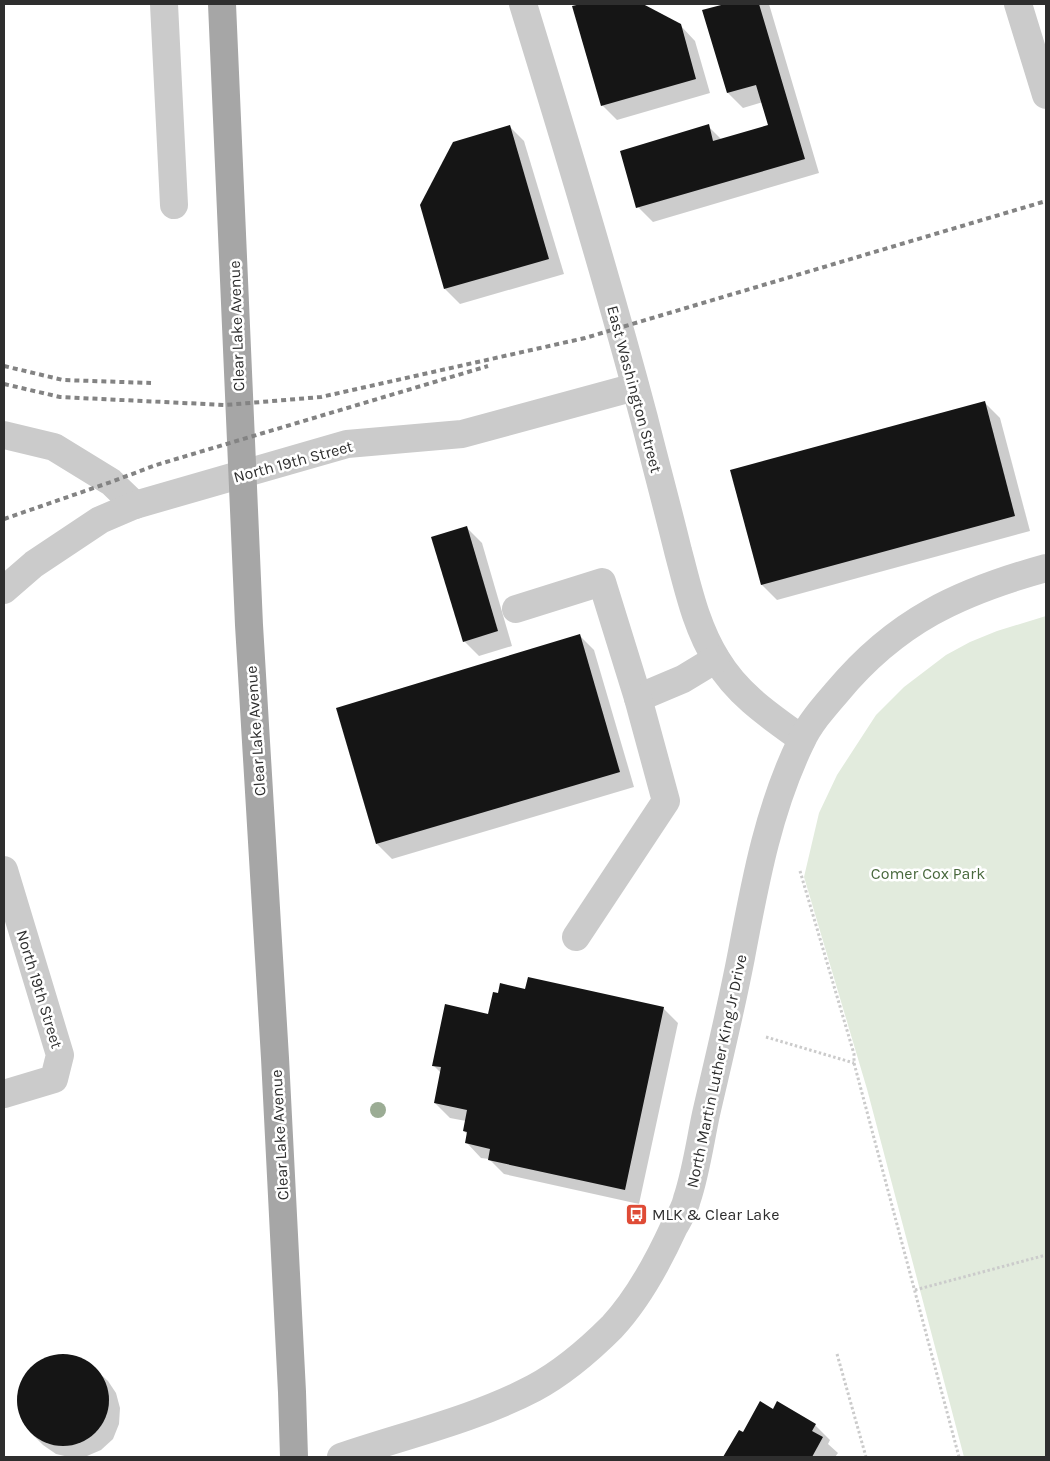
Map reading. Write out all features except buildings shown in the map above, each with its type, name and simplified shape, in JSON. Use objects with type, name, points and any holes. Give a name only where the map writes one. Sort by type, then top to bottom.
[{"type":"main road","name":"Clear Lake Avenue","points":[[222,4],[249,625],[275,1058],[294,1457]]},
{"type":"street","points":[[164,4],[174,205]]},
{"type":"street","name":"East Washington Street","points":[[523,4],[636,387],[691,599],[702,632],[716,659],[732,683],[755,705],[802,738]]},
{"type":"street","points":[[1018,4],[1046,95]]},
{"type":"street","name":"North 19th Street","points":[[4,590],[34,564],[100,520],[135,505],[347,444],[462,434],[636,387]]},
{"type":"street","points":[[4,435],[54,447],[111,482],[135,505]]},
{"type":"street","name":"North Martin Luther King Jr Drive","points":[[341,1457],[508,1401],[537,1386],[568,1366],[613,1326],[638,1294],[663,1251],[687,1201],[762,850],[782,787],[802,738],[851,675],[874,652],[919,618],[984,587],[1046,568]]},
{"type":"street","points":[[516,609],[602,582],[638,698],[666,801],[576,937]]},
{"type":"street","points":[[638,698],[683,679],[716,659]]},
{"type":"street","name":"North 19th Street","points":[[4,870],[60,1055],[54,1079],[4,1094]]},
{"type":"path","points":[[800,871],[854,1054],[854,1063],[959,1457]]},
{"type":"path","points":[[766,1037],[854,1063]]},
{"type":"path","points":[[915,1290],[1046,1256]]},
{"type":"path","points":[[837,1354],[866,1457]]},
{"type":"green space","name":"Comer Cox Park","points":[[1046,616],[1046,1457],[964,1457],[867,1089],[804,877],[819,813],[837,775],[876,715],[904,687],[946,655],[970,642],[997,631]]},
{"type":"railway","points":[[4,384],[60,397],[225,405],[321,397],[585,338],[1046,201]]},
{"type":"railway","points":[[4,366],[63,380],[151,383]]},
{"type":"railway","points":[[4,519],[156,465],[488,366]]},
{"type":"place","name":"MLK & Clear Lake","points":[[636,1214]]}]
